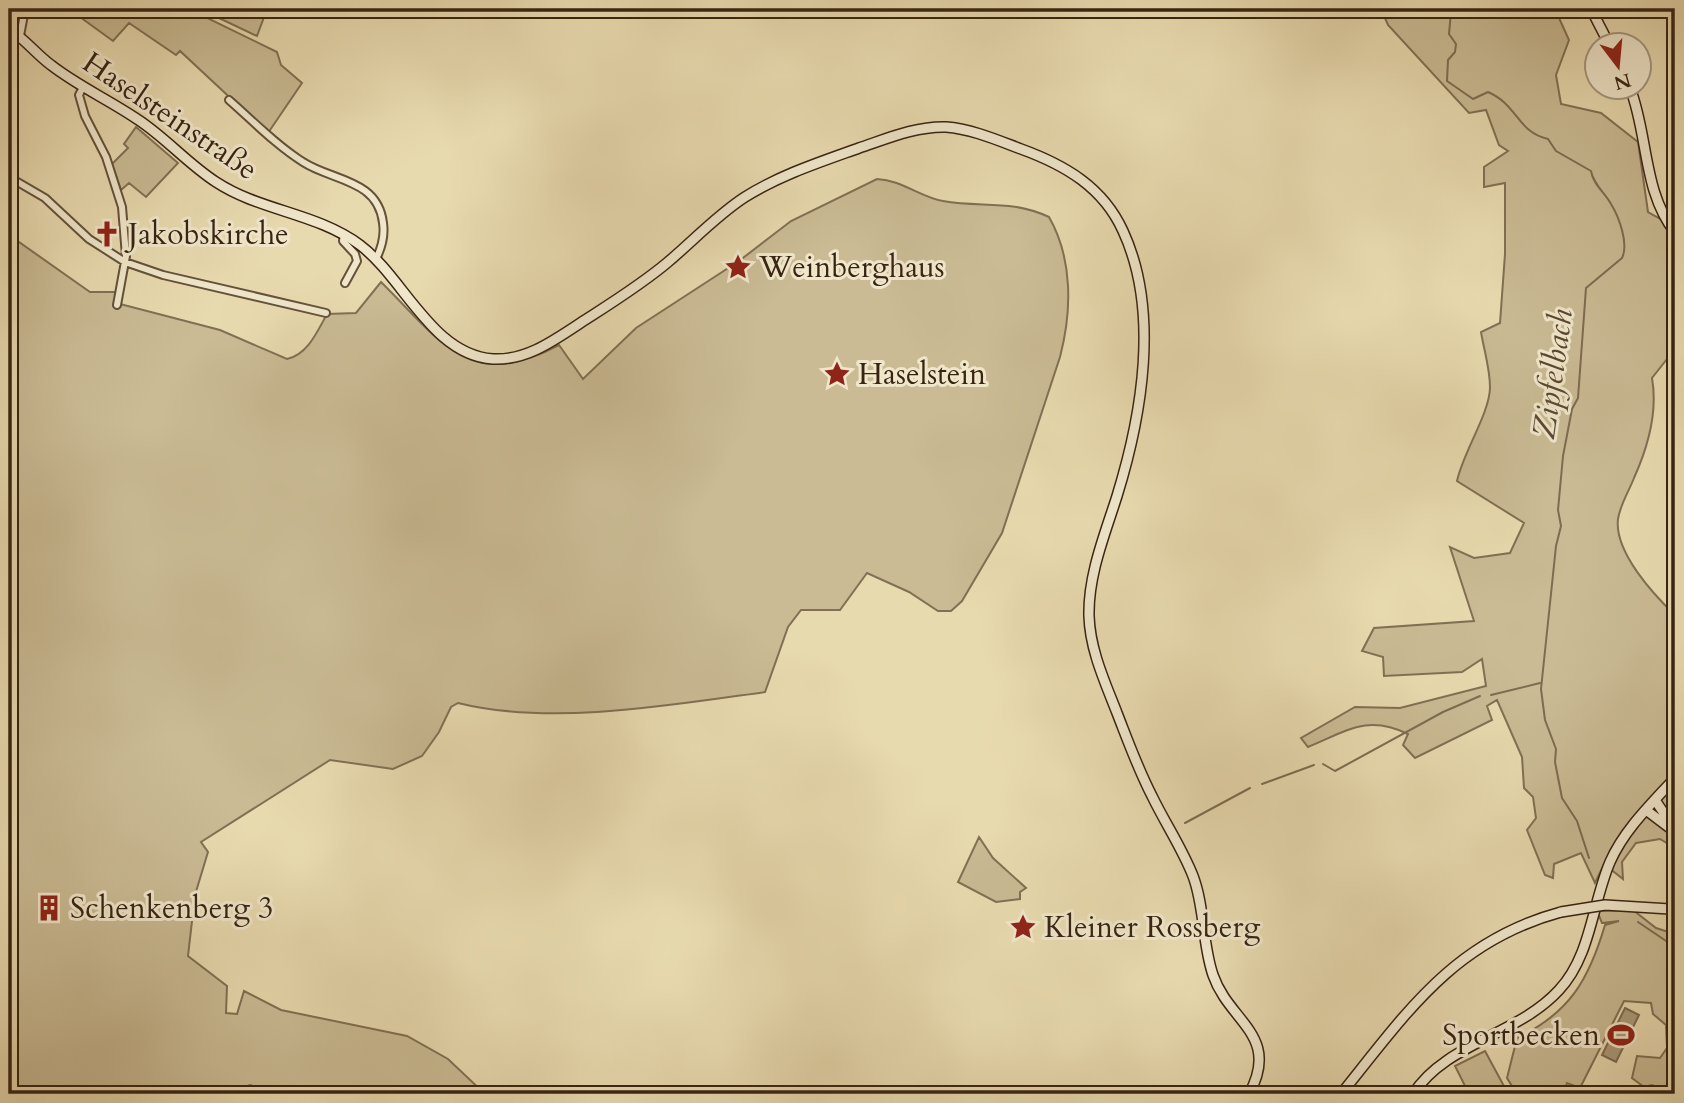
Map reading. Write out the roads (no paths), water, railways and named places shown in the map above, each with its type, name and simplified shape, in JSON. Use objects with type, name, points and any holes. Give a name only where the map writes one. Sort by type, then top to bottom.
[{"type":"street","points":[[20,36],[25,9]]},
{"type":"street","points":[[1591,9],[1603,32]]},
{"type":"street","name":"Haselsteinstraße","points":[[9,29],[45,61],[139,120],[219,185],[246,198],[344,234],[376,259],[440,333],[459,348],[486,358],[517,358],[558,338],[632,290],[741,200],[793,173],[902,134],[930,128],[966,130],[1055,162],[1093,189],[1116,218],[1135,265],[1141,306],[1142,375],[1132,445],[1092,582],[1091,632],[1099,666],[1142,775],[1195,879],[1205,918],[1213,975],[1219,988],[1254,1035],[1259,1061],[1258,1076],[1249,1094]]},
{"type":"street","points":[[83,86],[79,95],[85,116],[106,157],[119,194],[125,233],[125,262],[117,305]]},
{"type":"street","points":[[229,100],[300,161],[370,193],[380,209],[384,228],[376,259]]},
{"type":"street","points":[[1634,102],[1644,132],[1657,197],[1675,232]]},
{"type":"street","points":[[9,177],[45,198],[95,244],[125,262],[163,275],[326,313]]},
{"type":"street","points":[[344,234],[343,241],[355,254],[357,261],[345,283]]},
{"type":"street","points":[[1413,1094],[1430,1072],[1536,1010],[1562,987],[1580,957],[1602,883],[1616,850],[1646,810],[1675,778]]},
{"type":"street","points":[[1655,800],[1675,831]]},
{"type":"street","points":[[1646,810],[1675,831]]},
{"type":"street","points":[[1341,1094],[1423,994],[1470,953],[1527,922],[1561,912],[1605,905],[1673,910]]},
{"type":"waterway","points":[[511,9],[524,14],[544,9]]},
{"type":"waterway","name":"Zipfelbach","points":[[1454,9],[1451,12],[1449,34],[1456,44],[1455,52],[1448,60],[1447,81],[1473,99],[1488,92],[1498,97],[1530,131],[1548,139],[1556,151],[1591,171],[1614,209],[1624,238],[1622,258],[1586,288],[1578,398],[1572,409],[1563,456],[1558,510],[1561,526],[1556,546],[1541,689],[1545,720],[1556,749],[1555,762],[1562,798],[1577,821],[1589,858]]},
{"type":"waterway","points":[[1491,695],[1540,683]]},
{"type":"waterway","points":[[1323,764],[1335,771],[1443,712],[1480,696]]},
{"type":"waterway","points":[[1262,784],[1314,765]]},
{"type":"waterway","points":[[1185,823],[1250,788]]},
{"type":"waterway","name":"Zipfelbach","points":[[1638,922],[1675,947]]},
{"type":"place","name":"Jakobskirche","points":[[107,234]]},
{"type":"place","name":"Weinberghaus","points":[[738,267]]},
{"type":"place","name":"Haselstein","points":[[837,374]]},
{"type":"place","name":"Schenkenberg 3","points":[[49,908]]},
{"type":"place","name":"Kleiner Rossberg","points":[[1023,927]]},
{"type":"place","name":"Sportbecken","points":[[1621,1035]]}]
